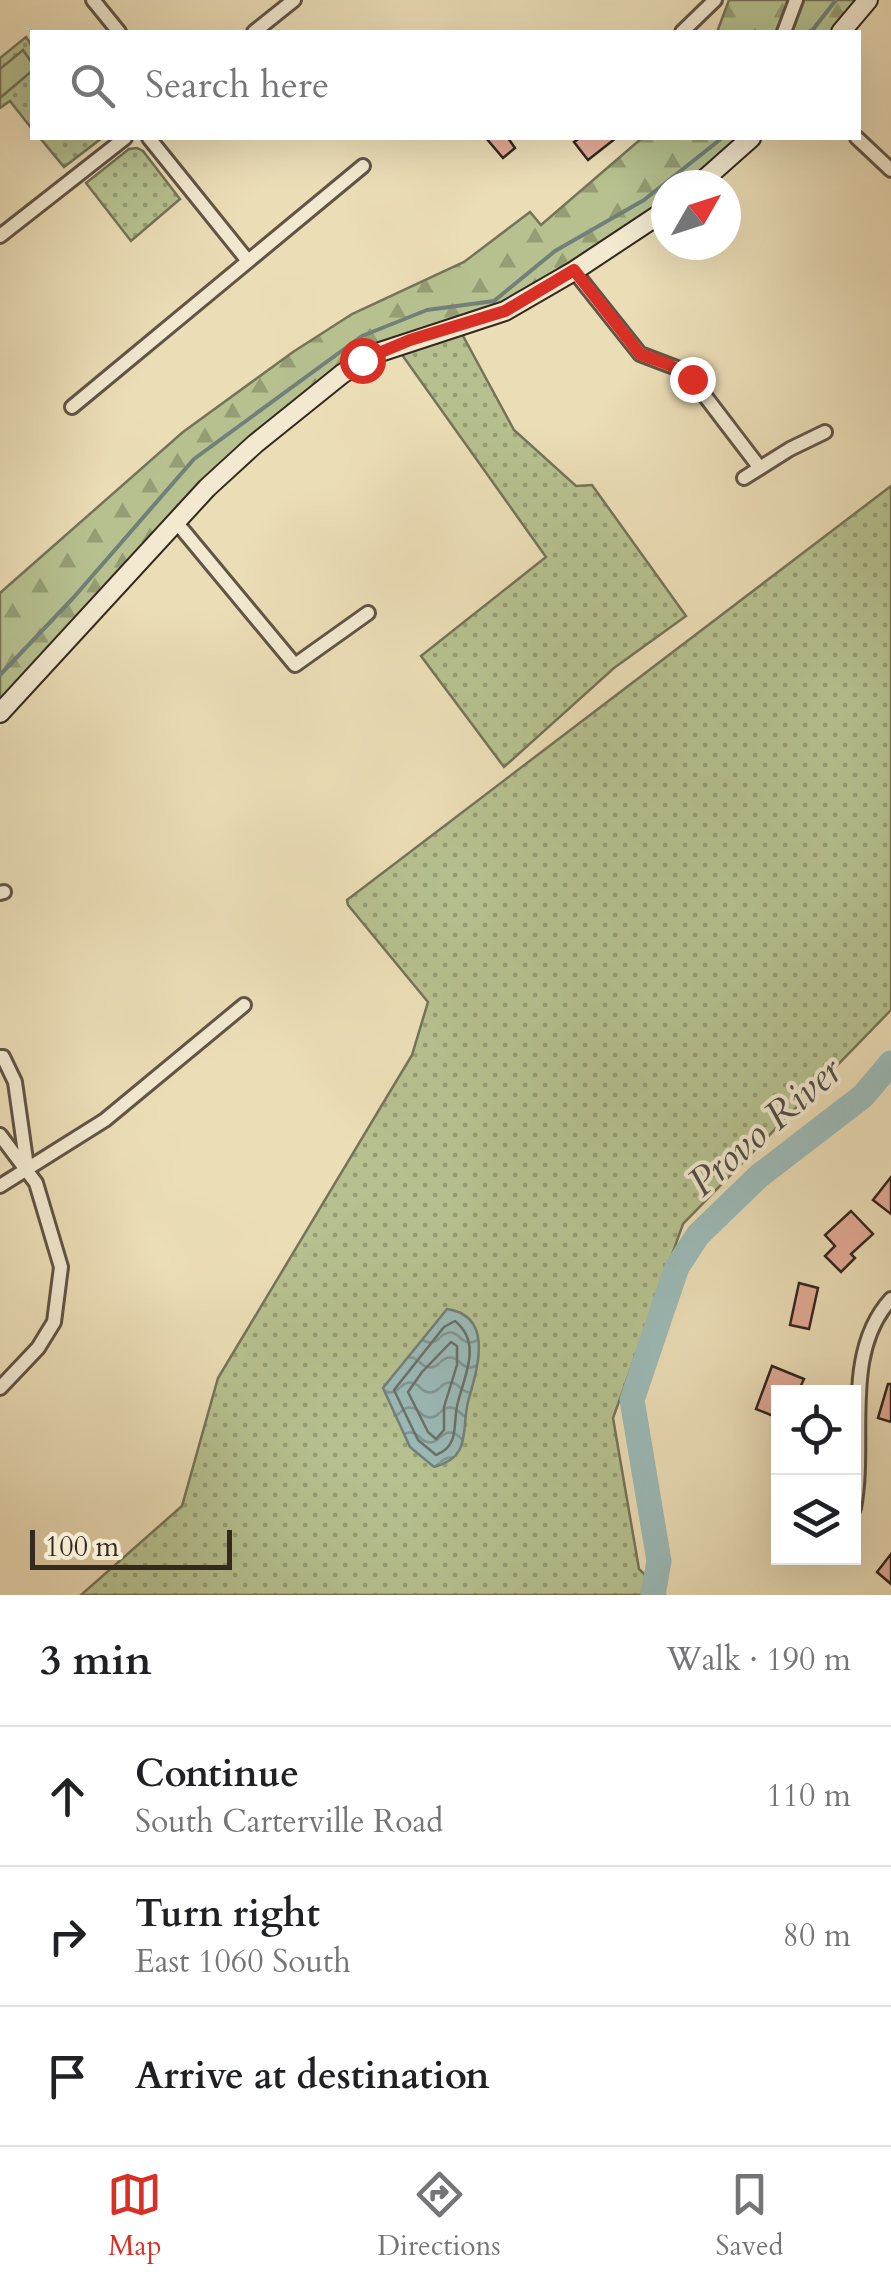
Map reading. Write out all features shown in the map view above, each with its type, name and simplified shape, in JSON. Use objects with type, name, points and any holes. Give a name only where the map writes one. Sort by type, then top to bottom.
[{"type":"street","points":[[92,0],[116,30]]},
{"type":"street","points":[[256,30],[294,0]]},
{"type":"street","points":[[684,30],[715,0]]},
{"type":"street","points":[[785,30],[796,0]]},
{"type":"street","points":[[843,30],[868,0]]},
{"type":"street","points":[[0,236],[121,140]]},
{"type":"street","points":[[150,140],[248,261]]},
{"type":"street","points":[[715,170],[749,140]]},
{"type":"street","points":[[858,140],[891,170]]},
{"type":"street","points":[[72,407],[362,166]]},
{"type":"street","points":[[0,713],[207,488],[255,444],[362,360],[410,340],[505,311],[651,220]]},
{"type":"street","points":[[574,270],[640,354],[670,365],[692,379],[760,468]]},
{"type":"street","points":[[744,478],[825,432]]},
{"type":"street","points":[[177,523],[295,665],[368,613]]},
{"type":"street","points":[[0,1186],[105,1120],[244,1005]]},
{"type":"street","points":[[0,1057],[15,1082],[27,1170]]},
{"type":"street","points":[[0,1135],[36,1183],[61,1267],[54,1322],[38,1348],[0,1388]]},
{"type":"street","points":[[858,1475],[863,1354],[876,1318],[891,1299]]},
{"type":"green space","points":[[729,0],[789,0],[778,30],[718,30]]},
{"type":"green space","points":[[802,0],[857,0],[833,30],[790,30]]},
{"type":"green space","points":[[26,37],[30,43],[30,126],[10,101],[0,108],[0,58]]},
{"type":"green space","points":[[23,50],[30,60],[30,73],[0,98],[0,69]]},
{"type":"green space","points":[[42,140],[99,140],[64,167]]},
{"type":"green space","points":[[640,140],[740,140],[708,170],[651,170],[651,209],[521,294],[306,393],[0,706],[0,593],[183,432],[293,352],[352,314],[464,262],[530,212],[541,225]]},
{"type":"green space","points":[[137,148],[180,199],[131,241],[86,183],[129,149]]},
{"type":"green space","points":[[462,334],[514,430],[576,486],[592,485],[686,616],[614,668],[504,767],[421,656],[546,557],[400,352]]},
{"type":"green space","points":[[891,486],[891,1010],[683,1224],[613,1418],[639,1569],[665,1595],[81,1595],[182,1506],[218,1378],[412,1055],[428,1002],[347,900]]},
{"type":"water","points":[[447,1309],[472,1322],[479,1347],[478,1361],[460,1450],[446,1463],[434,1467],[410,1447],[383,1388]]},
{"type":"building","points":[[488,140],[509,140],[515,148],[503,158]]},
{"type":"building","points":[[577,140],[613,140],[588,160],[574,142]]},
{"type":"building","points":[[891,1177],[891,1214],[873,1200]]},
{"type":"building","points":[[851,1211],[873,1234],[851,1254],[855,1258],[841,1272],[825,1256],[835,1246],[825,1235]]},
{"type":"building","points":[[799,1283],[818,1288],[809,1329],[790,1325]]},
{"type":"building","points":[[772,1366],[804,1379],[801,1385],[771,1385],[771,1415],[756,1409]]},
{"type":"building","points":[[891,1384],[891,1422],[878,1418]]},
{"type":"building","points":[[891,1554],[891,1584],[877,1572]]},
{"type":"waterway","points":[[813,30],[836,0]]},
{"type":"waterway","points":[[0,675],[194,459],[362,336],[427,310],[494,301],[555,251],[644,200],[719,140]]},
{"type":"waterway","name":"Provo River","points":[[653,1595],[659,1561],[632,1400],[677,1267],[698,1235],[759,1176],[863,1096],[891,1063]]},
{"type":"route","points":[[362,360],[410,340],[505,311],[574,270],[640,354],[682,370],[692,379]]}]
